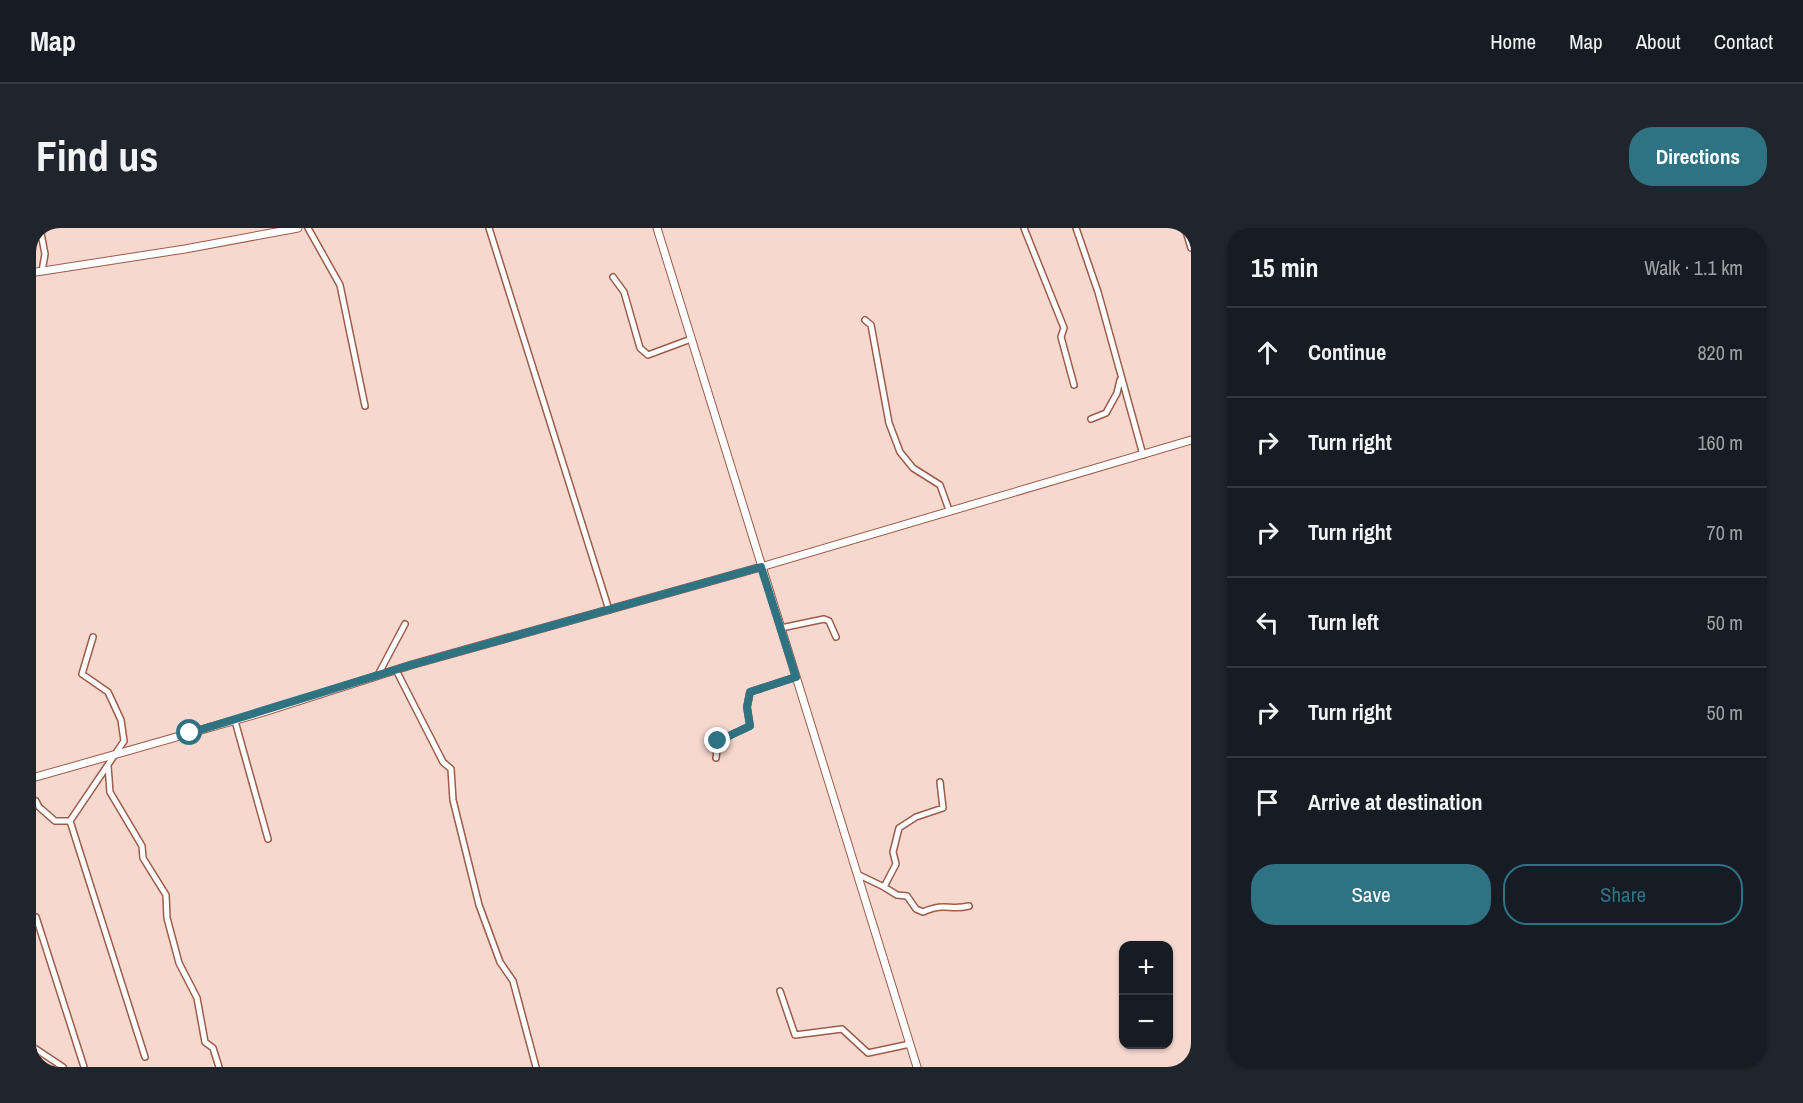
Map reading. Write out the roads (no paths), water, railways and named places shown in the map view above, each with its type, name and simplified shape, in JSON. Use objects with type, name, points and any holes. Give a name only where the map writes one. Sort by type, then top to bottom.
[{"type":"street","points":[[40,228],[45,254],[39,271],[298,228]]},
{"type":"street","points":[[308,228],[340,285],[365,406]]},
{"type":"street","points":[[489,228],[609,610]]},
{"type":"street","points":[[657,228],[917,1067]]},
{"type":"street","points":[[1024,228],[1064,328],[1061,336],[1074,385]]},
{"type":"street","points":[[1076,228],[1098,292],[1143,455]]},
{"type":"street","points":[[1185,228],[1191,248]]},
{"type":"street","points":[[613,276],[624,292],[640,348],[648,355],[692,339]]},
{"type":"street","points":[[865,320],[871,325],[889,423],[900,452],[913,468],[940,485],[949,510]]},
{"type":"street","points":[[1091,419],[1107,413],[1117,393],[1120,377]]},
{"type":"street","points":[[36,777],[235,721],[378,675],[761,567],[1191,440]]},
{"type":"street","points":[[782,628],[824,619],[829,621],[837,637]]},
{"type":"street","points":[[378,675],[405,624]]},
{"type":"street","points":[[70,821],[116,755],[125,736],[118,711],[108,692],[82,674],[93,637]]},
{"type":"street","points":[[396,670],[443,762],[451,769],[453,800],[479,905],[500,962],[513,981],[536,1067]]},
{"type":"street","points":[[716,758],[718,741],[750,726],[747,707],[750,692],[796,677]]},
{"type":"street","points":[[235,721],[268,839]]},
{"type":"street","points":[[108,766],[110,792],[142,846],[143,858],[166,895],[167,918],[180,963],[197,998],[205,1042],[213,1048],[219,1067]]},
{"type":"street","points":[[884,887],[896,864],[893,852],[899,828],[916,817],[943,808],[940,782]]},
{"type":"street","points":[[36,801],[39,807],[55,821],[70,821]]},
{"type":"street","points":[[70,821],[146,1058]]},
{"type":"street","points":[[857,874],[897,895],[907,896],[916,909],[923,912],[940,905],[958,909],[969,906]]},
{"type":"street","points":[[36,917],[84,1067]]},
{"type":"street","points":[[780,991],[795,1035],[842,1029],[868,1053],[910,1044]]},
{"type":"street","points":[[36,1049],[63,1067]]}]
